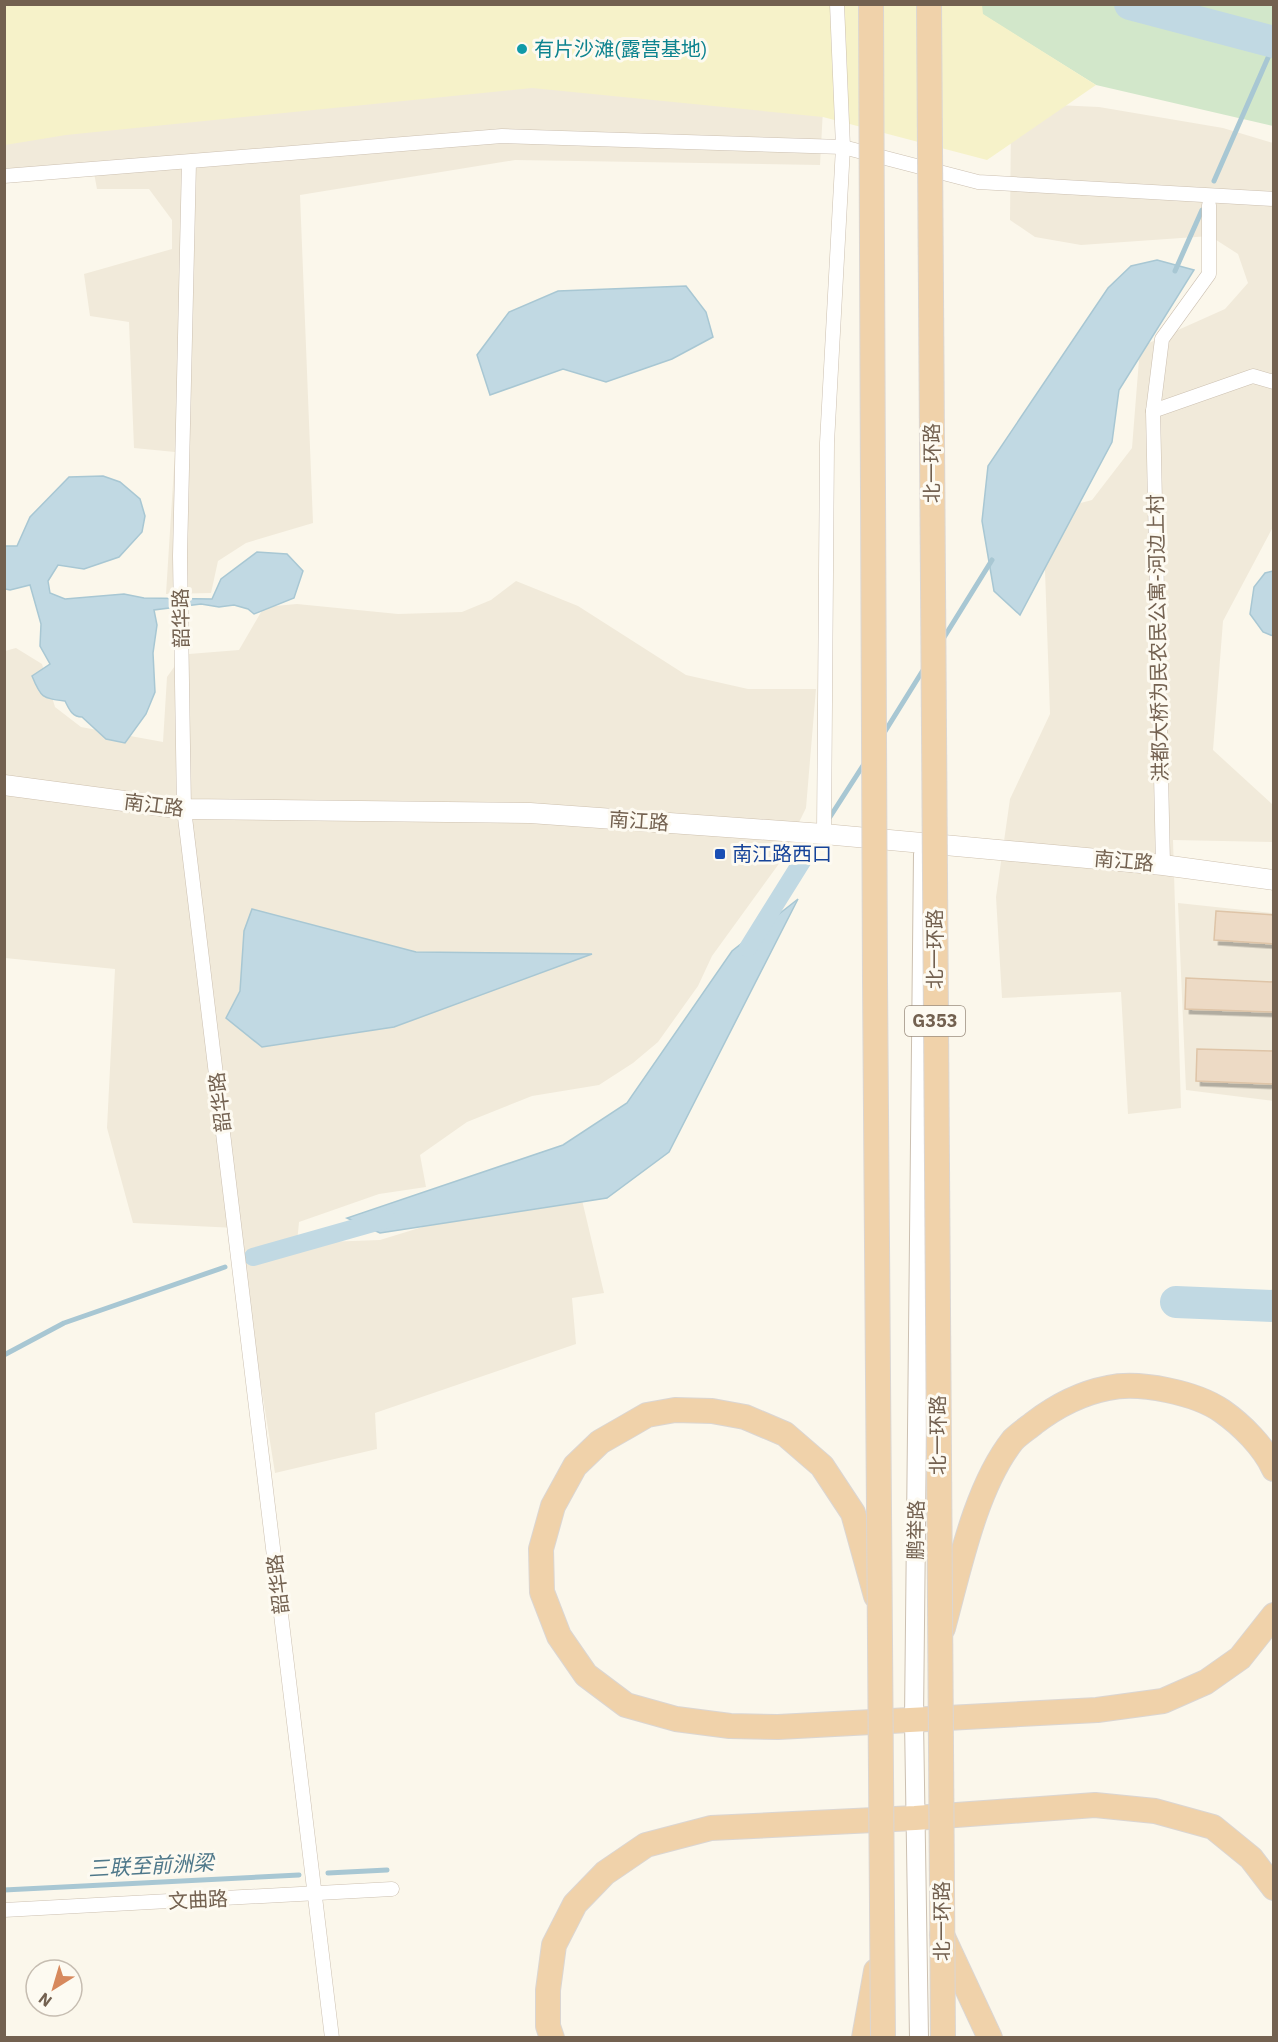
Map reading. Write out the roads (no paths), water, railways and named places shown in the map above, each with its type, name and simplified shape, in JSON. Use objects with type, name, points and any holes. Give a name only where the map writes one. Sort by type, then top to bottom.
[{"type":"highway","points":[[871,4],[883,2037]]},
{"type":"highway","name":"北一环路","points":[[929,4],[943,2037]]},
{"type":"highway","points":[[940,1639],[971,1527],[993,1472],[1014,1439],[1044,1416],[1070,1401],[1109,1387],[1145,1386],[1180,1393],[1221,1411],[1250,1436],[1274,1469]]},
{"type":"highway","points":[[879,1606],[853,1513],[822,1466],[785,1434],[744,1417],[712,1411],[666,1412],[647,1415],[600,1442],[575,1466],[553,1506],[541,1549],[542,1592],[559,1636],[586,1675],[626,1705],[676,1719],[730,1725],[778,1727],[1097,1710],[1162,1701],[1206,1682],[1240,1658],[1274,1615]]},
{"type":"highway","points":[[552,2037],[548,2026],[548,1990],[554,1945],[575,1905],[605,1874],[646,1845],[711,1828],[915,1818],[1095,1805],[1155,1811],[1213,1827],[1251,1857],[1274,1888]]},
{"type":"highway","points":[[942,1935],[990,2037]]},
{"type":"highway","points":[[864,2037],[881,1939]]},
{"type":"main road","name":"南江路","points":[[4,785],[184,809],[530,813],[824,834],[1163,865],[1274,880]]},
{"type":"street","points":[[824,834],[826,443],[843,147],[837,4]]},
{"type":"street","points":[[4,176],[501,136],[843,147],[978,182],[1274,199]]},
{"type":"street","name":"韶华路","points":[[189,162],[180,556],[184,809],[332,2037]]},
{"type":"street","name":"洪都大桥为民农民公寓-河边上村","points":[[1163,865],[1154,411],[1162,339],[1209,274],[1209,205]]},
{"type":"street","points":[[1154,411],[1253,376],[1274,382]]},
{"type":"street","name":"鹏举路","points":[[919,2037],[914,1720],[923,843]]},
{"type":"street","name":"文曲路","points":[[4,1910],[316,1895],[392,1889]]},
{"type":"water","points":[[1157,260],[1194,270],[1119,390],[1112,442],[1020,615],[994,591],[982,521],[988,466],[1108,288],[1131,266]]},
{"type":"water","points":[[686,286],[706,312],[713,337],[672,359],[606,382],[563,369],[490,395],[477,355],[509,312],[558,291]]},
{"type":"water","points":[[103,476],[120,482],[140,499],[145,516],[142,532],[119,557],[84,569],[58,565],[48,581],[50,593],[65,599],[124,594],[144,598],[212,599],[221,579],[257,552],[287,554],[303,571],[294,598],[254,614],[248,609],[234,605],[219,607],[201,604],[154,610],[157,625],[153,653],[155,692],[146,714],[125,743],[106,739],[82,717],[73,714],[65,701],[47,698],[40,693],[32,676],[50,664],[40,646],[41,624],[30,585],[5,589],[4,546],[17,546],[30,517],[69,477]]},
{"type":"water","points":[[1274,571],[1273,636],[1263,632],[1250,614],[1254,587],[1265,573]]},
{"type":"water","points":[[798,899],[669,1152],[607,1198],[380,1233],[347,1218],[563,1145],[627,1103],[732,951]]},
{"type":"water","points":[[252,909],[416,952],[592,954],[394,1027],[262,1047],[226,1018],[240,991],[244,931]]},
{"type":"waterway","points":[[1130,4],[1274,42]]},
{"type":"waterway","points":[[1214,181],[1274,44]]},
{"type":"waterway","points":[[1175,271],[1202,210]]},
{"type":"waterway","points":[[943,639],[992,560]]},
{"type":"waterway","points":[[884,733],[925,667]]},
{"type":"waterway","points":[[828,820],[866,761]]},
{"type":"waterway","points":[[748,948],[811,847]]},
{"type":"waterway","points":[[253,1257],[387,1219]]},
{"type":"waterway","points":[[4,1355],[64,1323],[225,1267]]},
{"type":"waterway","points":[[1176,1302],[1274,1306]]},
{"type":"waterway","name":"三联至前洲梁","points":[[328,1873],[387,1870]]},
{"type":"waterway","name":"三联至前洲梁","points":[[4,1890],[299,1875]]},
{"type":"place","name":"有片沙滩(露营基地)","points":[[522,49]]},
{"type":"place","name":"南江路西口","points":[[720,854]]}]
